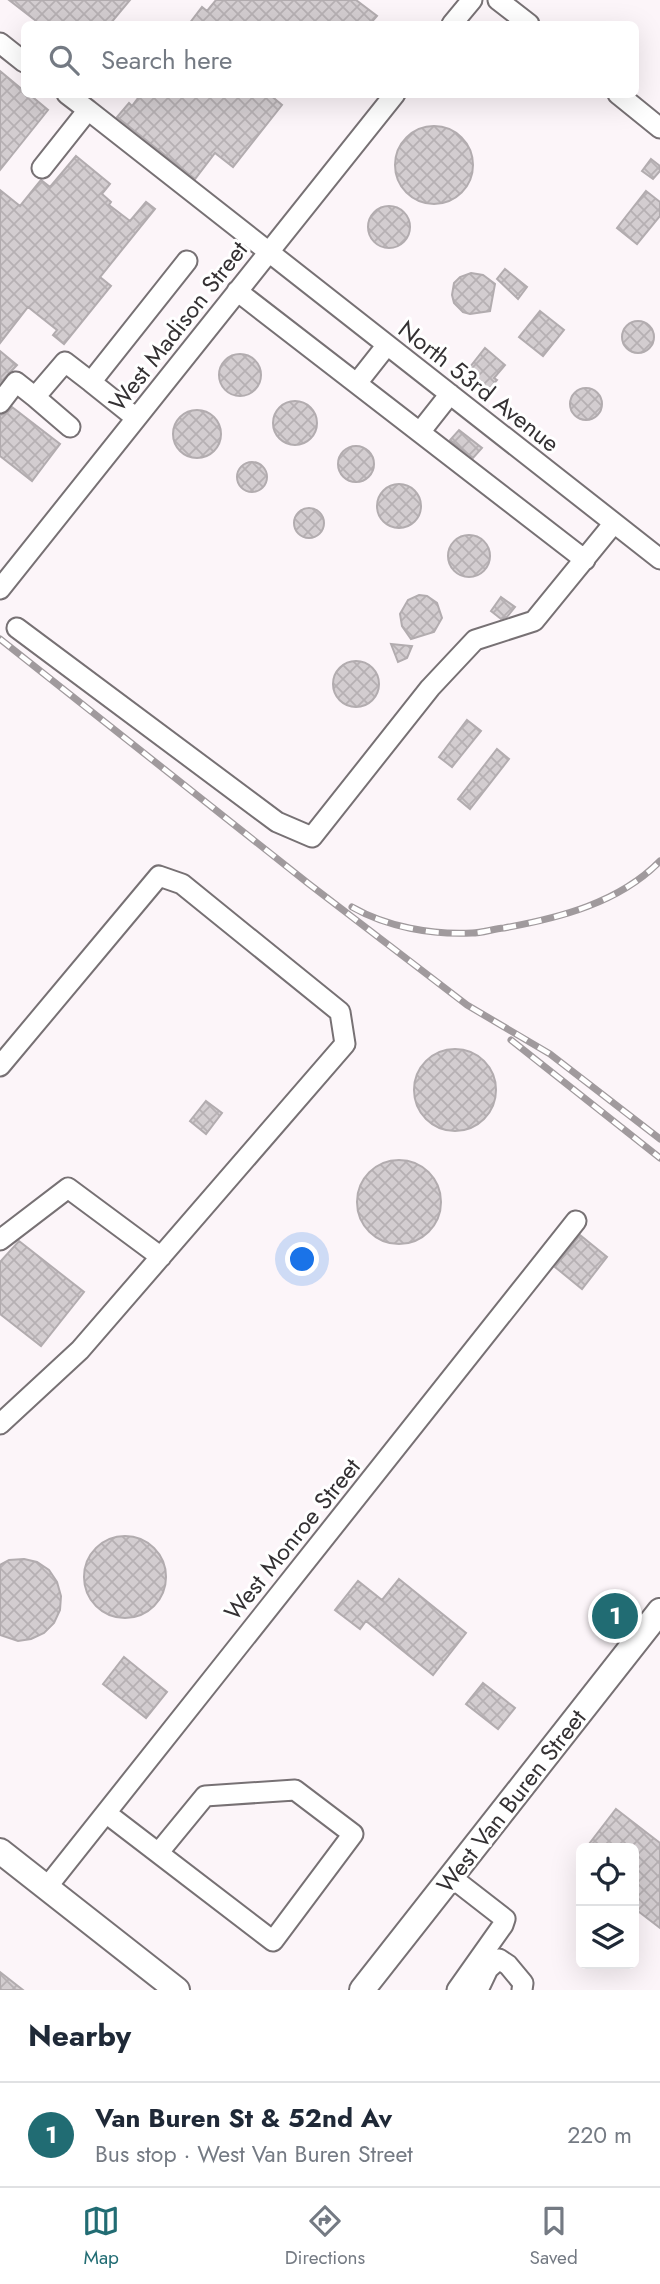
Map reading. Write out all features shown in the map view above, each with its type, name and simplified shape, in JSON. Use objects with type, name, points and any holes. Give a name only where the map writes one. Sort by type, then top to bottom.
[{"type":"main road","name":"West Van Buren Street","points":[[362,1990],[660,1611]]},
{"type":"main road","points":[[0,1851],[177,1990]]},
{"type":"street","points":[[455,21],[472,0]]},
{"type":"street","points":[[498,0],[525,21]]},
{"type":"street","points":[[0,43],[21,60]]},
{"type":"street","name":"North 53rd Avenue","points":[[72,98],[660,559]]},
{"type":"street","name":"West Madison Street","points":[[0,589],[393,98]]},
{"type":"street","points":[[623,98],[660,128]]},
{"type":"street","points":[[42,168],[88,110]]},
{"type":"street","points":[[92,382],[187,261]]},
{"type":"street","points":[[237,291],[585,560]]},
{"type":"street","points":[[357,383],[387,345]]},
{"type":"street","points":[[35,397],[65,362],[136,418]]},
{"type":"street","points":[[0,403],[16,382],[70,427]]},
{"type":"street","points":[[421,432],[450,394]]},
{"type":"street","points":[[17,628],[276,822],[312,837],[430,688],[475,640],[534,621],[614,523]]},
{"type":"street","points":[[0,1066],[159,876],[182,884],[340,1012],[345,1044],[80,1350],[0,1424]]},
{"type":"street","points":[[0,1240],[68,1188],[161,1257]]},
{"type":"street","name":"West Monroe Street","points":[[47,1887],[576,1221]]},
{"type":"street","points":[[106,1813],[273,1941],[354,1834],[295,1790],[205,1796],[159,1852]]},
{"type":"street","points":[[451,1877],[505,1919],[457,1990]]},
{"type":"street","points":[[478,1990],[488,1969],[499,1959],[508,1965],[523,1983],[522,1990]]},
{"type":"building","points":[[9,0],[130,0],[112,21],[36,21]]},
{"type":"building","points":[[216,0],[356,0],[377,16],[373,21],[191,21],[202,7],[207,11]]},
{"type":"building","points":[[0,71],[21,88],[21,98],[34,98],[48,110],[0,170]]},
{"type":"building","points":[[138,98],[274,98],[282,105],[233,167],[215,153],[195,179],[117,117],[129,103],[132,106]]},
{"type":"building","points":[[434,126],[449,129],[462,137],[470,150],[473,165],[470,180],[462,193],[449,201],[434,204],[419,201],[406,193],[398,180],[395,165],[398,150],[406,137],[419,129]]},
{"type":"building","points":[[76,156],[110,184],[102,194],[111,202],[109,205],[130,221],[146,202],[155,209],[100,277],[111,286],[64,344],[53,335],[57,330],[28,307],[0,343],[0,190],[20,206],[41,180],[50,187]]},
{"type":"building","points":[[651,159],[660,166],[660,171],[653,179],[642,171]]},
{"type":"building","points":[[646,191],[660,202],[660,216],[637,244],[617,228]]},
{"type":"building","points":[[389,206],[404,212],[410,227],[404,242],[389,248],[374,242],[368,227],[374,212]]},
{"type":"building","points":[[505,269],[527,287],[518,299],[497,279]]},
{"type":"building","points":[[471,273],[483,275],[495,284],[490,311],[470,314],[463,312],[454,303],[454,283],[460,277]]},
{"type":"building","points":[[540,311],[564,330],[543,356],[519,337]]},
{"type":"building","points":[[638,321],[649,326],[654,337],[649,348],[638,353],[627,348],[622,337],[627,326]]},
{"type":"building","points":[[485,348],[505,365],[494,378],[497,380],[490,388],[486,388],[466,372]]},
{"type":"building","points":[[0,351],[17,365],[0,383]]},
{"type":"building","points":[[240,354],[255,360],[261,375],[255,390],[240,396],[225,390],[219,375],[225,360]]},
{"type":"building","points":[[586,388],[597,393],[602,404],[597,415],[586,420],[575,415],[570,404],[575,393]]},
{"type":"building","points":[[295,401],[311,407],[317,423],[311,439],[295,445],[279,439],[273,423],[279,407]]},
{"type":"building","points":[[12,407],[60,444],[32,481],[0,456],[0,415]]},
{"type":"building","points":[[197,410],[214,417],[221,434],[214,451],[197,458],[180,451],[173,434],[180,417]]},
{"type":"building","points":[[459,430],[482,448],[473,458],[450,440]]},
{"type":"building","points":[[356,446],[368,452],[374,464],[368,476],[356,482],[344,476],[338,464],[344,452]]},
{"type":"building","points":[[252,462],[258,463],[266,471],[266,483],[258,491],[252,492],[246,491],[238,483],[237,477],[238,471],[246,463]]},
{"type":"building","points":[[399,484],[414,491],[421,506],[414,521],[399,528],[384,521],[377,506],[384,491]]},
{"type":"building","points":[[309,508],[315,509],[323,517],[323,529],[315,537],[309,538],[303,537],[295,529],[294,523],[295,517],[303,509]]},
{"type":"building","points":[[469,535],[484,541],[490,556],[484,571],[469,577],[454,571],[448,556],[454,541]]},
{"type":"building","points":[[419,595],[427,596],[437,603],[442,618],[434,632],[411,639],[402,626],[400,614],[408,600]]},
{"type":"building","points":[[501,597],[515,607],[507,617],[501,619],[491,611]]},
{"type":"building","points":[[391,644],[412,646],[407,658],[398,662]]},
{"type":"building","points":[[356,661],[373,667],[379,684],[373,701],[356,707],[339,701],[333,684],[339,667]]},
{"type":"building","points":[[467,720],[481,731],[452,767],[439,757]]},
{"type":"building","points":[[497,749],[509,759],[470,809],[458,799]]},
{"type":"building","points":[[455,1049],[471,1052],[484,1061],[493,1074],[496,1090],[493,1106],[484,1119],[471,1128],[455,1131],[439,1128],[426,1119],[417,1106],[414,1090],[417,1074],[426,1061],[439,1052]]},
{"type":"building","points":[[206,1101],[222,1113],[206,1134],[190,1121]]},
{"type":"building","points":[[399,1160],[422,1167],[434,1179],[441,1202],[434,1225],[422,1237],[399,1244],[376,1237],[364,1225],[357,1202],[364,1179],[376,1167]]},
{"type":"building","points":[[580,1235],[607,1257],[582,1289],[555,1267]]},
{"type":"building","points":[[19,1241],[84,1292],[41,1346],[0,1314],[0,1262]]},
{"type":"building","points":[[125,1536],[141,1539],[154,1548],[163,1561],[166,1577],[163,1593],[154,1606],[141,1615],[125,1618],[109,1615],[96,1606],[87,1593],[84,1577],[87,1561],[96,1548],[109,1539]]},
{"type":"building","points":[[9,1560],[37,1562],[49,1570],[57,1582],[61,1596],[60,1610],[54,1623],[44,1633],[18,1641],[0,1635],[0,1565]]},
{"type":"building","points":[[399,1579],[466,1633],[433,1675],[366,1621],[360,1629],[335,1610],[358,1581],[382,1600]]},
{"type":"building","points":[[124,1657],[167,1692],[146,1718],[103,1684]]},
{"type":"building","points":[[483,1683],[515,1708],[498,1729],[466,1704]]},
{"type":"building","points":[[616,1809],[660,1843],[660,1928],[639,1912],[639,1843],[590,1843]]},
{"type":"building","points":[[0,1972],[23,1990],[0,1990]]},
{"type":"railway","points":[[0,639],[309,884],[467,1005],[550,1054],[660,1139]]},
{"type":"railway","points":[[352,907],[380,920],[410,928],[441,933],[480,932],[546,919],[587,906],[626,888],[660,861]]},
{"type":"railway","points":[[511,1040],[660,1158]]},
{"type":"place","name":"Van Buren St & 52nd Av","points":[[615,1616]]}]
